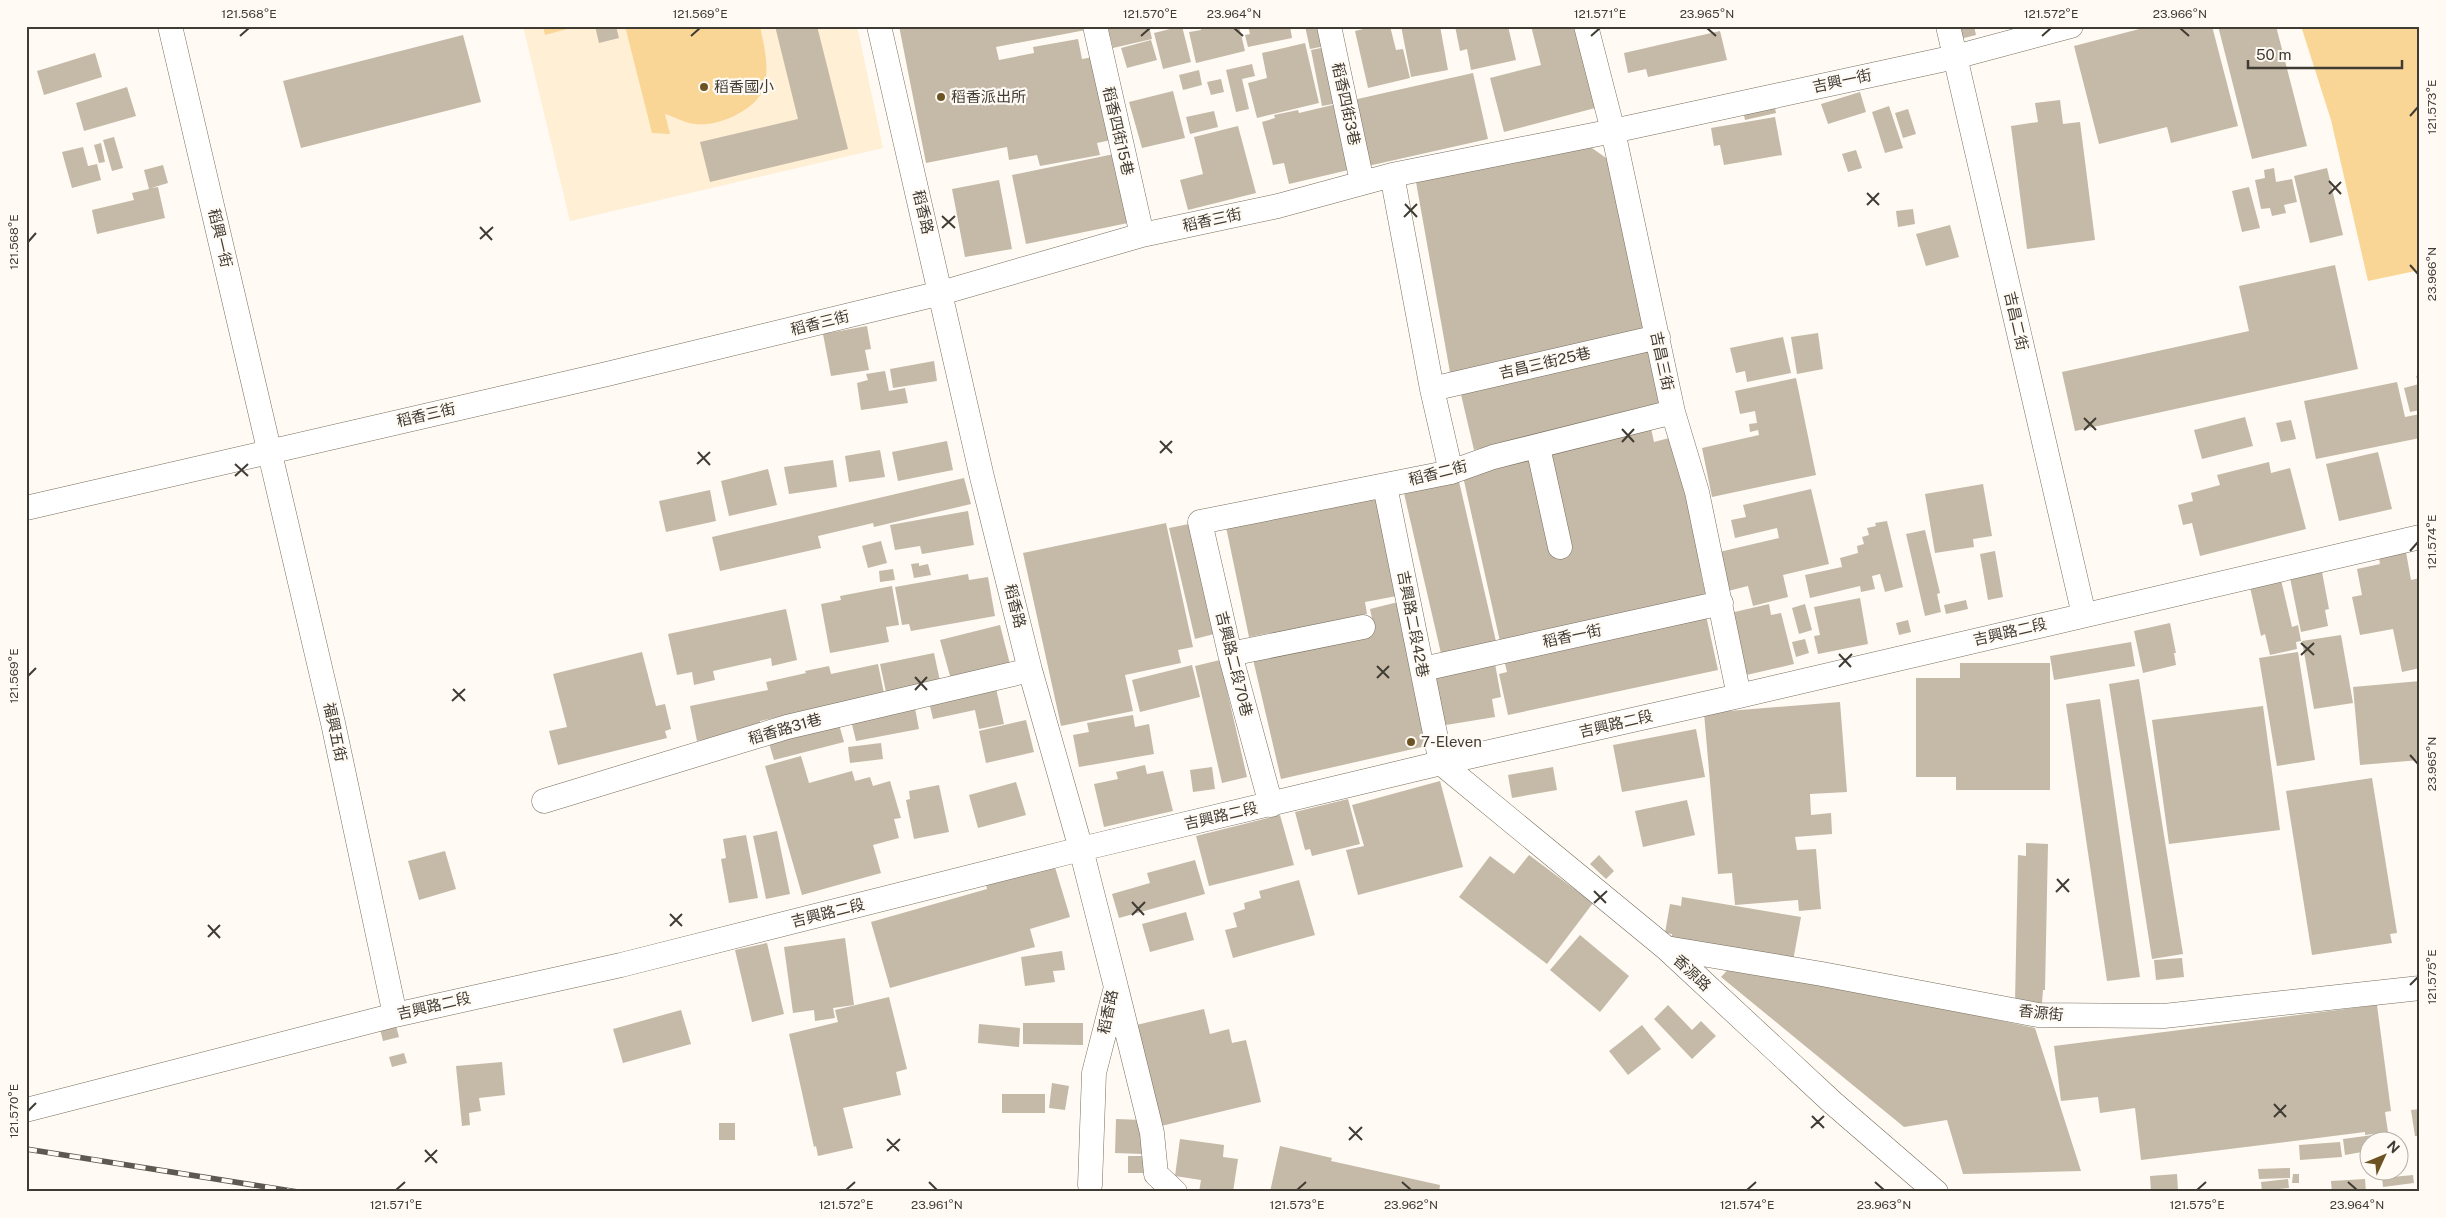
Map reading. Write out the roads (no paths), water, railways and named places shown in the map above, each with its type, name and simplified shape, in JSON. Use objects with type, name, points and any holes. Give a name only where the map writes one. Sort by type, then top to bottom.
[{"type":"street","name":"稻興一街","points":[[170,26],[271,450]]},
{"type":"street","name":"稻香路","points":[[880,26],[942,293],[982,477],[1030,670],[1081,849],[1116,987],[1094,1073],[1090,1185]]},
{"type":"street","name":"稻香四街15巷","points":[[1095,26],[1142,235]]},
{"type":"street","name":"稻香四街3巷","points":[[1329,26],[1362,182]]},
{"type":"street","name":"吉昌三街","points":[[1586,26],[1612,131],[1673,412],[1697,492],[1739,696]]},
{"type":"street","name":"吉昌二街","points":[[1948,26],[2084,615]]},
{"type":"street","name":"吉興一街","points":[[1612,131],[1955,57],[2071,26]]},
{"type":"street","name":"稻香三街","points":[[26,508],[607,374],[942,293],[1142,235],[1278,206],[1362,182],[1612,131]]},
{"type":"street","points":[[1392,175],[1432,389],[1451,472]]},
{"type":"street","name":"吉昌三街25巷","points":[[1432,389],[1658,337]]},
{"type":"street","name":"稻香二街","points":[[1200,522],[1451,472],[1493,457],[1673,412]]},
{"type":"street","points":[[1538,447],[1560,547]]},
{"type":"street","name":"福興五街","points":[[271,450],[333,723],[395,1015]]},
{"type":"street","name":"吉興路二段42巷","points":[[1386,486],[1441,763]]},
{"type":"street","name":"吉興路二段70巷","points":[[1200,522],[1230,654],[1271,805]]},
{"type":"street","name":"吉興路二段","points":[[26,1110],[395,1015],[621,965],[1081,849],[1441,763],[1739,696],[2420,537]]},
{"type":"street","name":"稻香一街","points":[[1422,669],[1721,603]]},
{"type":"street","points":[[1230,654],[1363,627]]},
{"type":"street","name":"稻香路31巷","points":[[544,801],[787,727],[1030,670]]},
{"type":"street","name":"香源路","points":[[1441,763],[1666,948],[1833,1104],[1936,1192]]},
{"type":"street","name":"香源街","points":[[1666,948],[1822,974],[2038,1015],[2164,1016],[2420,988]]},
{"type":"street","points":[[1116,987],[1152,1134],[1156,1174],[1175,1192]]},
{"type":"railway","points":[[26,1149],[298,1192]]},
{"type":"place","name":"稻香國小","points":[[704,87]]},
{"type":"place","name":"稻香派出所","points":[[941,97]]},
{"type":"place","name":"7-Eleven","points":[[1411,742]]}]
